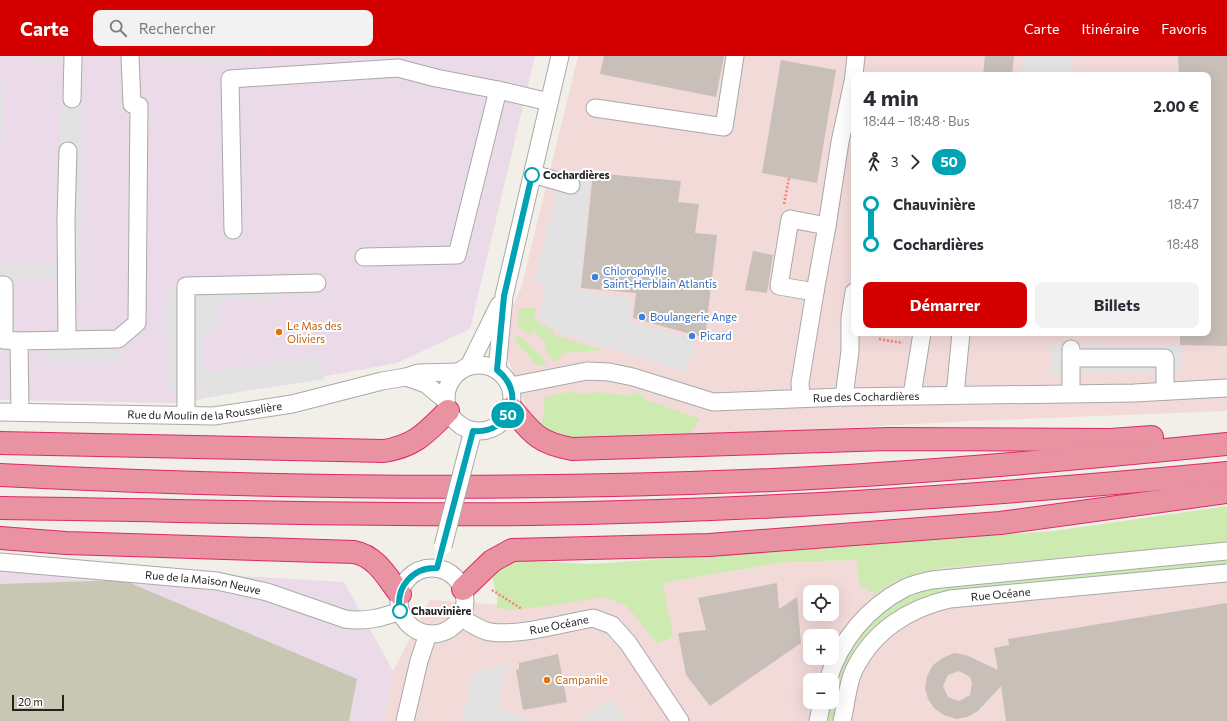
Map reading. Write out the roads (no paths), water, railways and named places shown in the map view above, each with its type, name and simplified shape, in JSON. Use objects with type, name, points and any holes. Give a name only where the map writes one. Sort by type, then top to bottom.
[{"type":"highway","points":[[0,443],[384,451],[409,444],[428,431],[447,406]]},
{"type":"highway","points":[[511,408],[530,431],[541,440],[552,445],[572,449],[888,439],[1111,440],[1188,433],[1198,447]]},
{"type":"highway","points":[[0,475],[132,482],[298,486],[570,486],[772,480],[945,470],[1227,444]]},
{"type":"highway","points":[[0,508],[387,514],[632,511],[770,507],[941,497],[1227,473]]},
{"type":"highway","points":[[463,590],[492,561],[512,550],[709,545],[992,523],[1227,492]]},
{"type":"highway","points":[[0,538],[66,543],[354,552],[366,556],[377,564],[400,602]]},
{"type":"street","points":[[72,99],[73,56]]},
{"type":"street","points":[[0,285],[4,285],[4,340],[19,342],[118,339],[137,323],[139,106],[132,104],[130,56]]},
{"type":"street","points":[[497,370],[504,296],[560,56]]},
{"type":"street","points":[[595,108],[724,127],[735,56]]},
{"type":"street","points":[[854,72],[856,56]]},
{"type":"street","points":[[233,230],[230,79],[398,68],[436,78],[549,102]]},
{"type":"street","points":[[364,257],[457,255],[498,90]]},
{"type":"street","points":[[801,398],[800,383],[840,142],[851,90]]},
{"type":"street","points":[[67,340],[66,218],[68,151]]},
{"type":"street","points":[[532,174],[571,186]]},
{"type":"street","points":[[815,292],[779,286],[790,219],[827,226]]},
{"type":"street","points":[[186,415],[186,286],[317,283]]},
{"type":"street","points":[[463,369],[484,365],[503,374],[511,386],[511,408],[508,415],[499,425],[486,430],[473,431],[458,424],[447,406],[448,385],[463,369],[504,296]]},
{"type":"street","points":[[844,396],[850,351],[851,312]]},
{"type":"street","points":[[850,351],[855,336]]},
{"type":"street","points":[[912,395],[922,336]]},
{"type":"street","points":[[954,395],[961,336]]},
{"type":"street","points":[[19,342],[20,412]]},
{"type":"street","points":[[1071,392],[1071,353],[1165,358],[1165,391]]},
{"type":"street","name":"Rue du Moulin de la Rousselière","points":[[0,412],[214,416],[292,404],[424,372],[463,369]]},
{"type":"street","name":"Rue des Cochardières","points":[[511,386],[587,371],[609,372],[633,377],[713,402],[844,396],[1165,391],[1227,388]]},
{"type":"street","name":"Rue du Moulin de la Rousselière","points":[[406,377],[426,384],[447,406]]},
{"type":"street","points":[[437,568],[473,431]]},
{"type":"street","name":"Rue Océane","points":[[831,673],[842,647],[854,629],[885,599],[907,587],[932,580],[1227,551]]},
{"type":"street","name":"Rue de la Maison Neuve","points":[[0,562],[217,581],[268,592],[345,619],[359,621],[378,619],[400,602]]},
{"type":"street","points":[[430,568],[437,568],[453,575],[463,590],[466,604],[461,618],[452,628],[447,631],[428,634],[411,627],[400,602],[406,581],[417,572],[430,568]]},
{"type":"street","name":"Rue Océane","points":[[842,721],[854,671],[866,651],[881,633],[895,622],[929,604],[950,599],[1227,573]]},
{"type":"street","name":"Rue Océane","points":[[461,618],[485,631],[495,632],[516,631],[592,618],[602,620],[612,625],[628,643],[680,721]]},
{"type":"street","points":[[405,721],[428,634]]},
{"type":"street","points":[[818,721],[821,709]]},
{"type":"place","name":"Cochardières","points":[[532,175]]},
{"type":"place","name":"Chlorophylle Saint-Herblain Atlantis","points":[[595,277]]},
{"type":"place","name":"Boulangerie Ange","points":[[642,317]]},
{"type":"place","name":"Le Mas des Oliviers","points":[[279,332]]},
{"type":"place","name":"Picard","points":[[692,336]]},
{"type":"place","name":"Chauvinière","points":[[400,611]]},
{"type":"place","name":"Campanile","points":[[547,680]]}]
